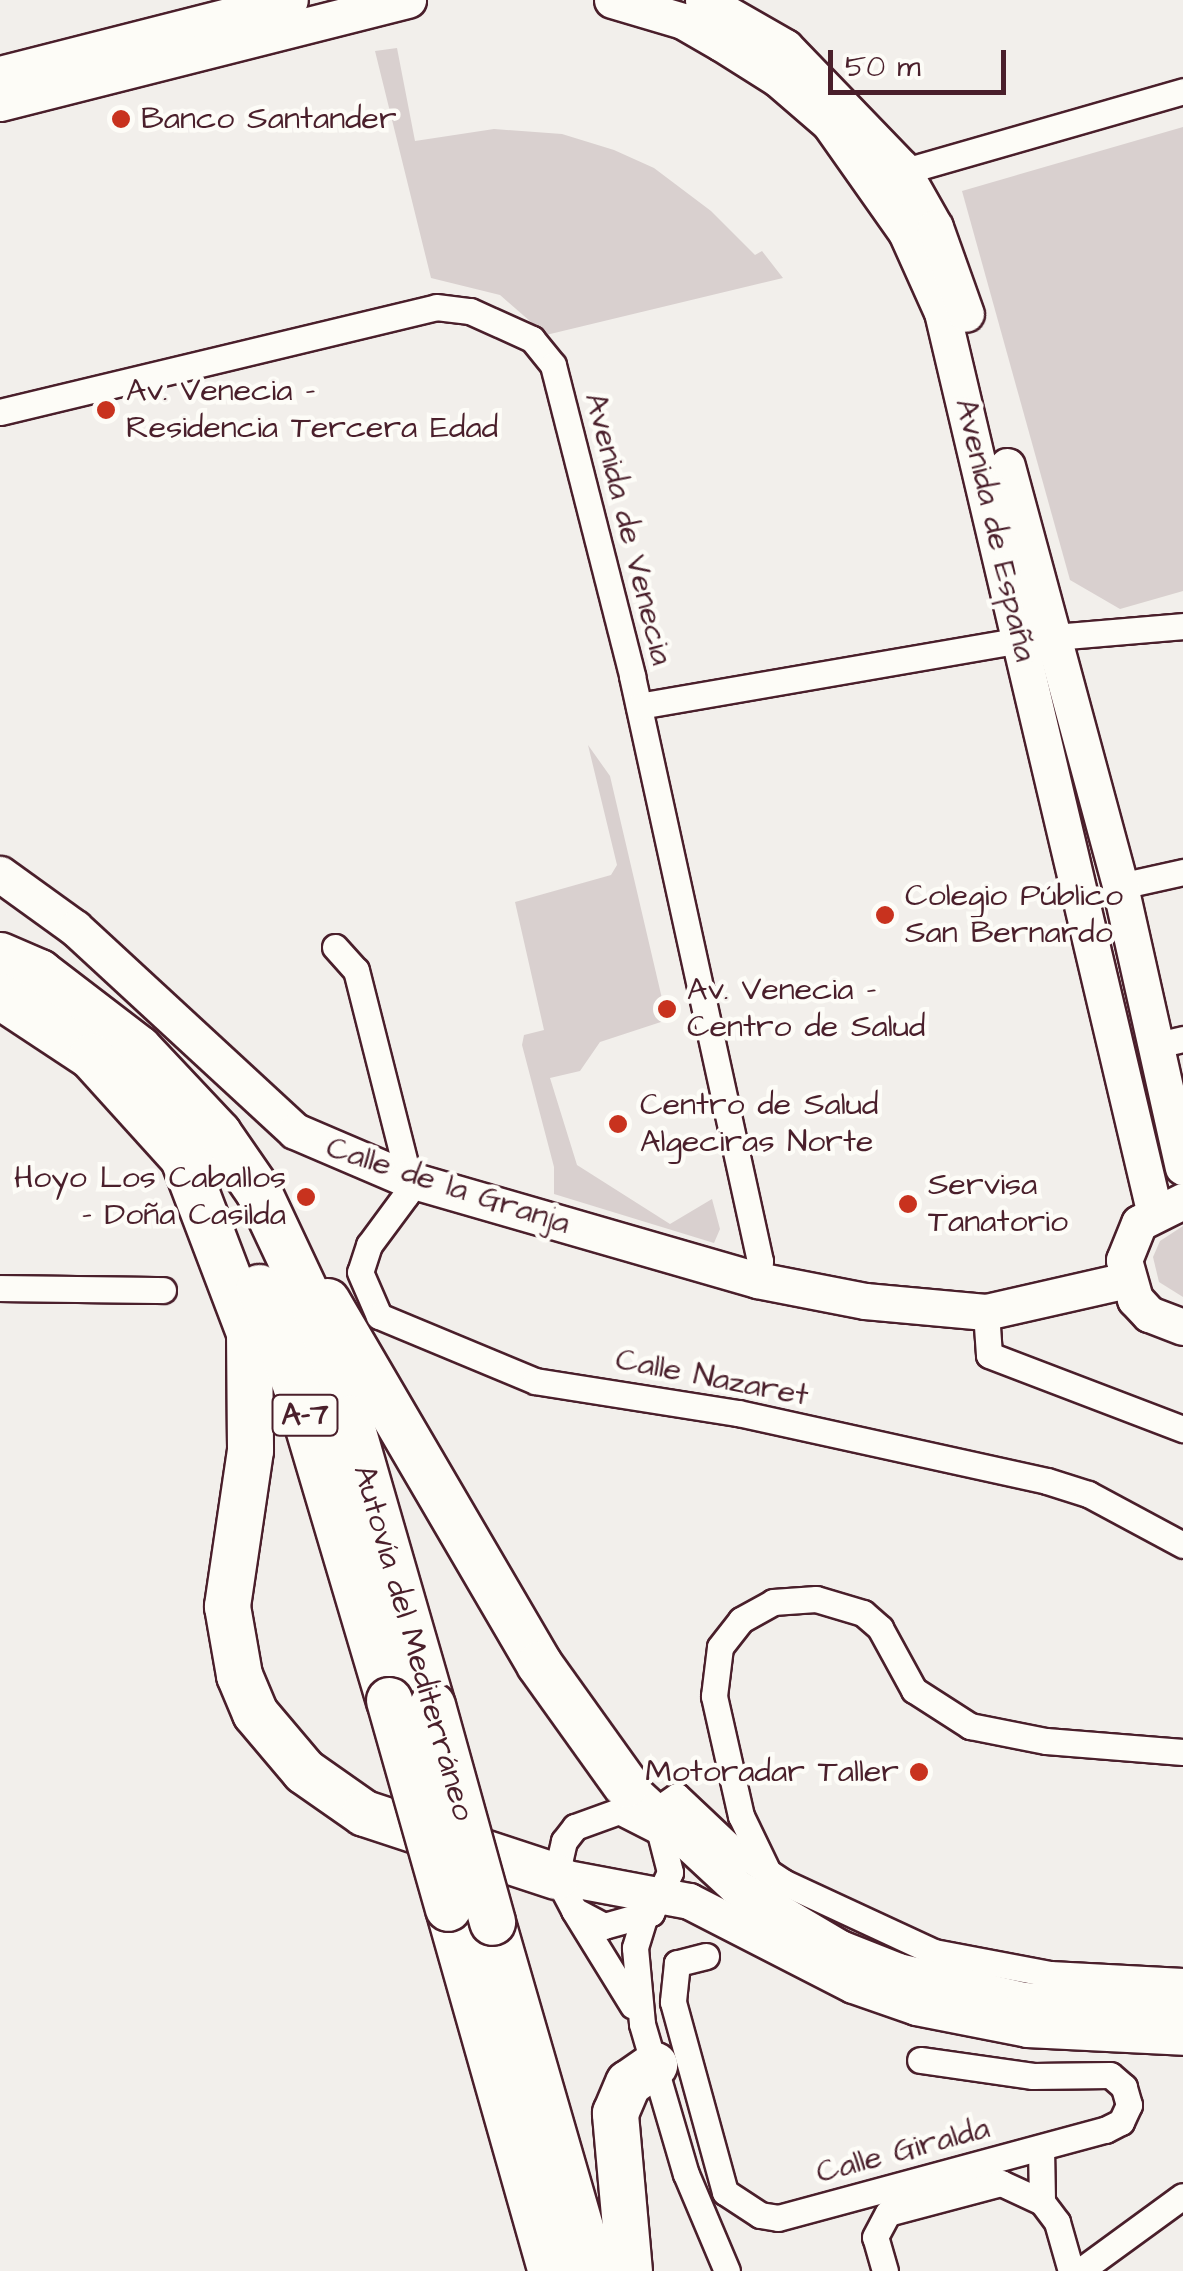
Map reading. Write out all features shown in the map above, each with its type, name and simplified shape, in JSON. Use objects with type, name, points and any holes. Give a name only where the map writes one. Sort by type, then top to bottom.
[{"type":"highway","name":"Autovía del Mediterráneo","points":[[0,955],[38,972],[138,1048],[218,1134],[258,1191],[306,1293],[349,1418],[410,1702],[448,1908],[551,2271]]},
{"type":"highway","name":"Autovía del Mediterráneo","points":[[0,996],[91,1056],[178,1148],[222,1210],[277,1330],[492,1922],[592,2271]]},
{"type":"highway","points":[[178,1148],[249,1332],[250,1450],[227,1606],[239,1675],[255,1713],[304,1771],[364,1813],[565,1893]]},
{"type":"highway","points":[[258,1191],[374,1375],[432,1489],[539,1664],[659,1815]]},
{"type":"highway","points":[[629,2271],[615,2113],[648,2044]]},
{"type":"main road","points":[[0,74],[290,0]]},
{"type":"main road","points":[[0,103],[408,0]]},
{"type":"main road","name":"Avenida de España","points":[[612,0],[683,21],[778,79],[889,176]]},
{"type":"main road","name":"Avenida de España","points":[[703,0],[735,8],[785,47],[935,227],[966,316],[1035,638],[1168,1206]]},
{"type":"main road","name":"Avenida de España","points":[[1035,638],[1170,1042],[1183,1168]]},
{"type":"main road","name":"Calle de la Granja","points":[[0,874],[75,928],[295,1131],[407,1179],[757,1280],[865,1301],[986,1312],[1127,1280]]},
{"type":"main road","points":[[1168,1206],[1129,1241],[1127,1280],[1148,1314],[1183,1327]]},
{"type":"main road","points":[[659,1815],[717,1853],[768,1908],[840,1948],[964,1990],[1024,2000],[1183,2010]]},
{"type":"main road","points":[[565,1893],[655,1906],[916,2007],[1027,2030],[1183,2037]]},
{"type":"street","points":[[889,176],[1183,91]]},
{"type":"street","name":"Avenida de Venecia","points":[[0,412],[436,307],[503,324],[532,339],[553,365],[639,706],[760,1260],[757,1280]]},
{"type":"street","points":[[639,706],[1035,638],[1183,626]]},
{"type":"street","points":[[1120,886],[1183,872]]},
{"type":"street","points":[[335,947],[356,970],[407,1179]]},
{"type":"street","name":"Calle Nazaret","points":[[407,1179],[406,1195],[370,1245],[360,1272],[369,1304],[393,1324],[535,1381],[738,1414],[1047,1481],[1088,1494],[1183,1544]]},
{"type":"street","points":[[0,1288],[163,1290]]},
{"type":"street","points":[[986,1312],[989,1355],[1183,1429]]},
{"type":"street","points":[[768,1872],[741,1816],[714,1696],[720,1647],[741,1620],[773,1602],[816,1599],[863,1612],[880,1628],[914,1690],[970,1726],[1046,1740],[1183,1752]]},
{"type":"street","points":[[648,2044],[565,1893],[564,1841],[590,1816],[619,1812],[659,1815],[670,1862],[655,1906],[634,1948],[648,2044],[686,2174],[727,2271]]},
{"type":"street","points":[[717,1853],[768,1872],[825,1907],[934,1952],[1050,1974],[1183,1981]]},
{"type":"street","name":"Calle Giralda","points":[[706,1956],[677,1963],[672,2002],[710,2153],[725,2192],[743,2208],[778,2218],[1114,2128],[1129,2105],[1124,2087],[1100,2074],[1034,2076],[920,2060]]},
{"type":"street","points":[[1040,2148],[1042,2202]]},
{"type":"street","points":[[885,2271],[875,2237],[888,2213],[1001,2183],[1042,2202],[1057,2222],[1071,2271]]},
{"type":"street","points":[[1080,2271],[1183,2196]]},
{"type":"shaded area","points":[[397,48],[415,141],[494,129],[562,134],[614,150],[654,168],[711,211],[755,255],[762,251],[783,278],[546,335],[500,295],[431,278],[375,51]]},
{"type":"shaded area","points":[[1183,127],[1183,591],[1120,609],[1070,580],[962,191]]},
{"type":"shaded area","points":[[588,745],[610,776],[667,1020],[600,1042],[580,1071],[550,1078],[577,1165],[670,1224],[712,1199],[720,1229],[714,1243],[554,1194],[554,1167],[522,1045],[524,1035],[544,1030],[515,902],[611,875],[617,865]]},
{"type":"shaded area","points":[[1183,1226],[1183,1297],[1159,1282],[1153,1257],[1160,1241]]},
{"type":"place","name":"Banco Santander","points":[[121,119]]},
{"type":"place","name":"Av. Venecia - Residencia Tercera Edad","points":[[106,410]]},
{"type":"place","name":"Colegio Público San Bernardo","points":[[885,915]]},
{"type":"place","name":"Av. Venecia - Centro de Salud","points":[[667,1009]]},
{"type":"place","name":"Centro de Salud Algeciras Norte","points":[[618,1124]]},
{"type":"place","name":"Hoyo Los Caballos - Doña Casilda","points":[[306,1197]]},
{"type":"place","name":"Servisa Tanatorio","points":[[908,1204]]},
{"type":"place","name":"Motoradar Taller","points":[[919,1772]]}]
